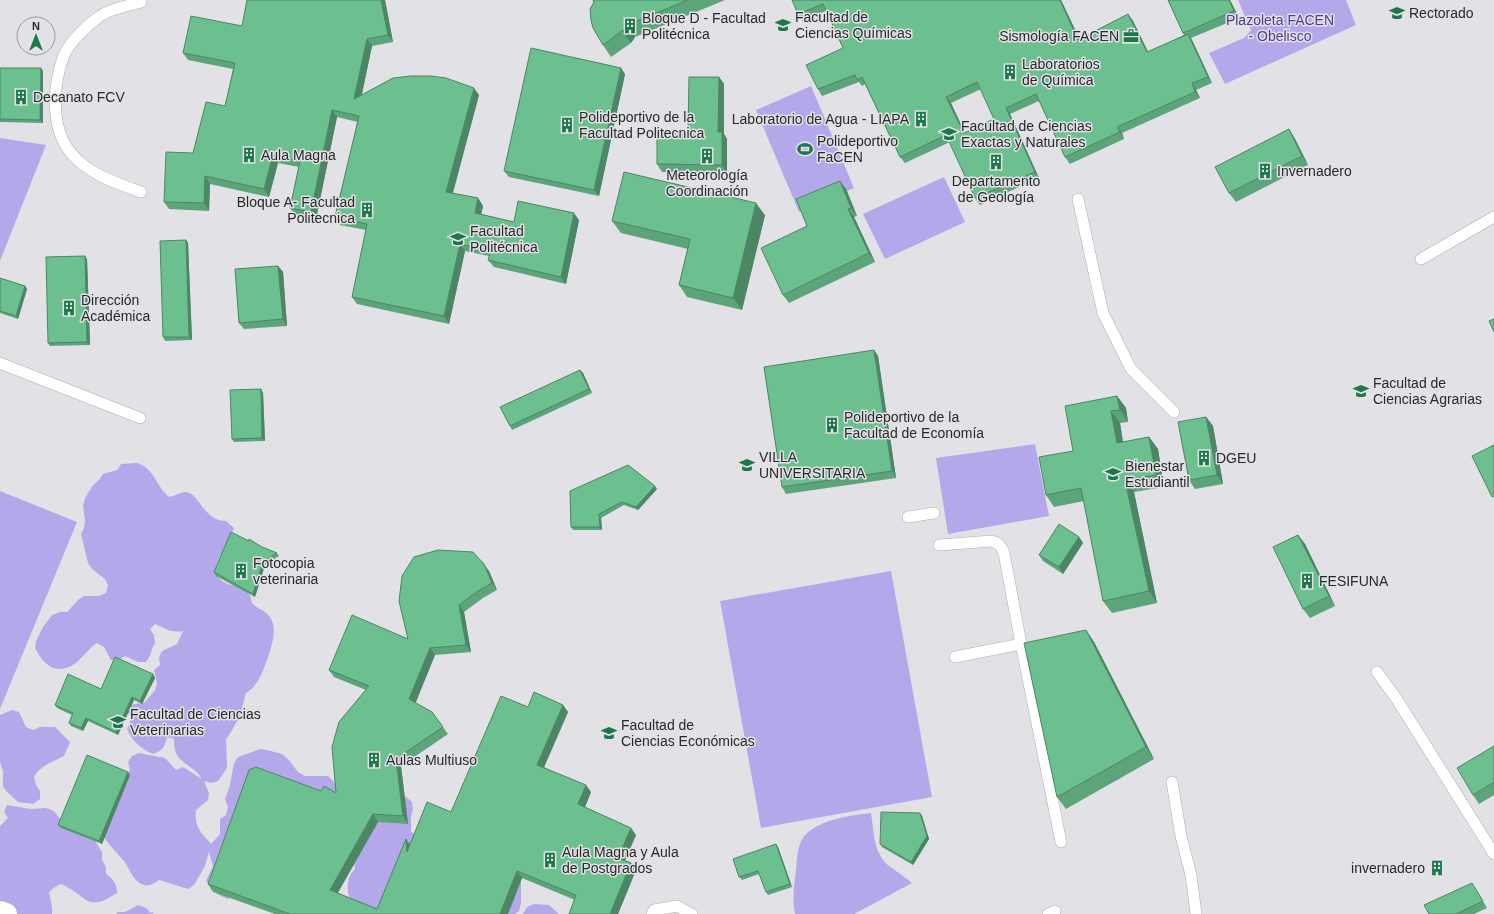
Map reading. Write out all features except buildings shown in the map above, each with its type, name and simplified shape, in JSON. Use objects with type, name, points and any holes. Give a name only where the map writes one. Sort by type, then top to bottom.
[{"type":"highway","points":[[0,912],[6,914]]},
{"type":"lane","points":[[141,2],[113,10],[97,18],[74,41],[65,54],[54,99],[60,131],[70,152],[88,168],[110,181],[141,192]]},
{"type":"lane","points":[[1078,199],[1103,313],[1131,369],[1174,412]]},
{"type":"lane","points":[[1421,258],[1494,217]]},
{"type":"lane","points":[[0,363],[140,418]]},
{"type":"lane","points":[[908,517],[934,513]]},
{"type":"lane","points":[[939,545],[992,541],[998,543],[1004,553],[1020,644],[1062,842]]},
{"type":"lane","points":[[956,657],[1020,644]]},
{"type":"lane","points":[[1377,672],[1396,698],[1494,854]]},
{"type":"lane","points":[[1172,782],[1181,836],[1191,875],[1196,914]]},
{"type":"lane","points":[[652,914],[654,910],[677,906],[692,914]]},
{"type":"green space","name":"Plazoleta FACEN - Obelisco","points":[[1238,0],[1346,0],[1356,25],[1225,84],[1209,53],[1244,38],[1251,30]]},
{"type":"green space","name":"Polideportivo FaCEN","points":[[811,86],[854,188],[799,212],[756,110]]},
{"type":"green space","points":[[0,138],[46,145],[0,261]]},
{"type":"green space","points":[[944,177],[965,222],[885,259],[863,214]]},
{"type":"green space","points":[[1035,444],[1049,516],[948,534],[936,458]]},
{"type":"green space","points":[[137,463],[143,465],[151,473],[169,497],[184,492],[189,493],[194,496],[206,512],[218,520],[226,521],[234,528],[217,563],[217,576],[221,581],[235,586],[249,594],[252,603],[267,614],[272,621],[273,626],[274,632],[272,644],[263,670],[257,683],[246,693],[242,708],[244,715],[237,721],[226,739],[227,768],[218,781],[211,783],[204,781],[209,793],[208,800],[196,810],[196,821],[199,829],[211,844],[220,834],[220,819],[226,815],[228,807],[225,799],[230,785],[234,763],[238,757],[260,749],[282,754],[298,772],[305,776],[328,776],[340,788],[351,794],[231,890],[229,899],[216,893],[206,881],[213,867],[209,852],[205,866],[194,885],[188,889],[159,880],[152,884],[146,885],[140,883],[134,878],[124,861],[109,845],[102,834],[126,775],[130,770],[128,762],[132,756],[139,753],[165,758],[176,770],[183,767],[202,779],[198,773],[180,759],[177,754],[174,739],[167,737],[163,748],[153,754],[137,744],[127,729],[130,722],[130,715],[124,710],[130,705],[145,702],[155,690],[157,683],[154,670],[160,665],[159,658],[162,651],[177,644],[183,631],[172,631],[155,624],[150,629],[154,635],[155,643],[146,662],[138,662],[125,656],[119,660],[111,660],[104,647],[97,643],[74,664],[66,668],[56,669],[43,661],[35,648],[36,641],[43,627],[52,615],[60,612],[67,612],[84,596],[99,596],[106,593],[108,585],[105,579],[92,569],[88,563],[81,534],[84,528],[85,520],[83,506],[85,498],[93,485],[103,474],[117,470],[121,464]]},
{"type":"green space","points":[[0,491],[77,522],[0,709]]},
{"type":"green space","points":[[891,571],[932,797],[761,828],[720,601]]},
{"type":"green space","points":[[12,710],[19,712],[26,727],[33,730],[40,727],[55,727],[70,742],[64,756],[44,767],[34,777],[36,785],[40,791],[40,799],[33,804],[18,802],[3,786],[3,771],[0,762],[0,715]]},
{"type":"green space","points":[[392,791],[406,797],[412,802],[413,810],[411,816],[411,832],[516,875],[521,881],[521,903],[519,911],[515,914],[365,914],[357,907],[348,894],[349,877],[355,869],[353,855]]},
{"type":"green space","points":[[7,805],[30,809],[46,808],[54,811],[66,824],[94,839],[102,852],[102,860],[106,867],[106,874],[114,882],[117,893],[99,902],[93,902],[61,884],[49,892],[52,914],[0,914],[0,826],[8,818],[4,812]]},
{"type":"green space","points":[[871,813],[875,841],[880,855],[889,866],[912,883],[854,914],[795,914],[794,887],[798,854],[803,838],[816,827],[825,823],[844,817]]},
{"type":"green space","points":[[534,904],[549,905],[559,914],[523,914],[527,907]]},
{"type":"green space","points":[[138,905],[146,908],[150,913],[152,912],[154,914],[116,914],[118,912],[125,912]]},
{"type":"place","name":"Rectorado","points":[[1397,13]]},
{"type":"place","name":"Facultad de Ciencias Químicas","points":[[783,25]]},
{"type":"place","name":"Bloque D - Facultad Politécnica","points":[[630,26]]},
{"type":"place","name":"Sismología FACEN","points":[[1131,36]]},
{"type":"place","name":"Laboratorios de Química","points":[[1010,72]]},
{"type":"place","name":"Decanato FCV","points":[[21,97]]},
{"type":"place","name":"Laboratorio de Agua - LIAPA","points":[[921,119]]},
{"type":"place","name":"Polideportivo de la Facultad Politecnica","points":[[567,125]]},
{"type":"place","name":"Facultad de Ciencias Exactas y Naturales","points":[[949,134]]},
{"type":"place","name":"Polideportivo FaCEN","points":[[805,149]]},
{"type":"place","name":"Aula Magna","points":[[249,155]]},
{"type":"place","name":"Meteorología Coordinación","points":[[707,156]]},
{"type":"place","name":"Departamento de Geología","points":[[996,162]]},
{"type":"place","name":"Invernadero","points":[[1265,171]]},
{"type":"place","name":"Bloque A- Facultad Politecnica","points":[[367,210]]},
{"type":"place","name":"Facultad Politécnica","points":[[458,239]]},
{"type":"place","name":"Dirección Académica","points":[[69,308]]},
{"type":"place","name":"Facultad de Ciencias Agrarias","points":[[1361,391]]},
{"type":"place","name":"Polideportivo de la Facultad de Economía","points":[[832,425]]},
{"type":"place","name":"DGEU","points":[[1204,458]]},
{"type":"place","name":"VILLA UNIVERSITARIA","points":[[747,465]]},
{"type":"place","name":"Bienestar Estudiantil","points":[[1113,474]]},
{"type":"place","name":"Fotocopia veterinaria","points":[[241,571]]},
{"type":"place","name":"FESIFUNA","points":[[1307,581]]},
{"type":"place","name":"Facultad de Ciencias Veterinarias","points":[[118,722]]},
{"type":"place","name":"Facultad de Ciencias Económicas","points":[[609,733]]},
{"type":"place","name":"Aulas Multiuso","points":[[374,760]]},
{"type":"place","name":"Aula Magna y Aula de Postgrados","points":[[550,860]]},
{"type":"place","name":"invernadero","points":[[1437,868]]}]
